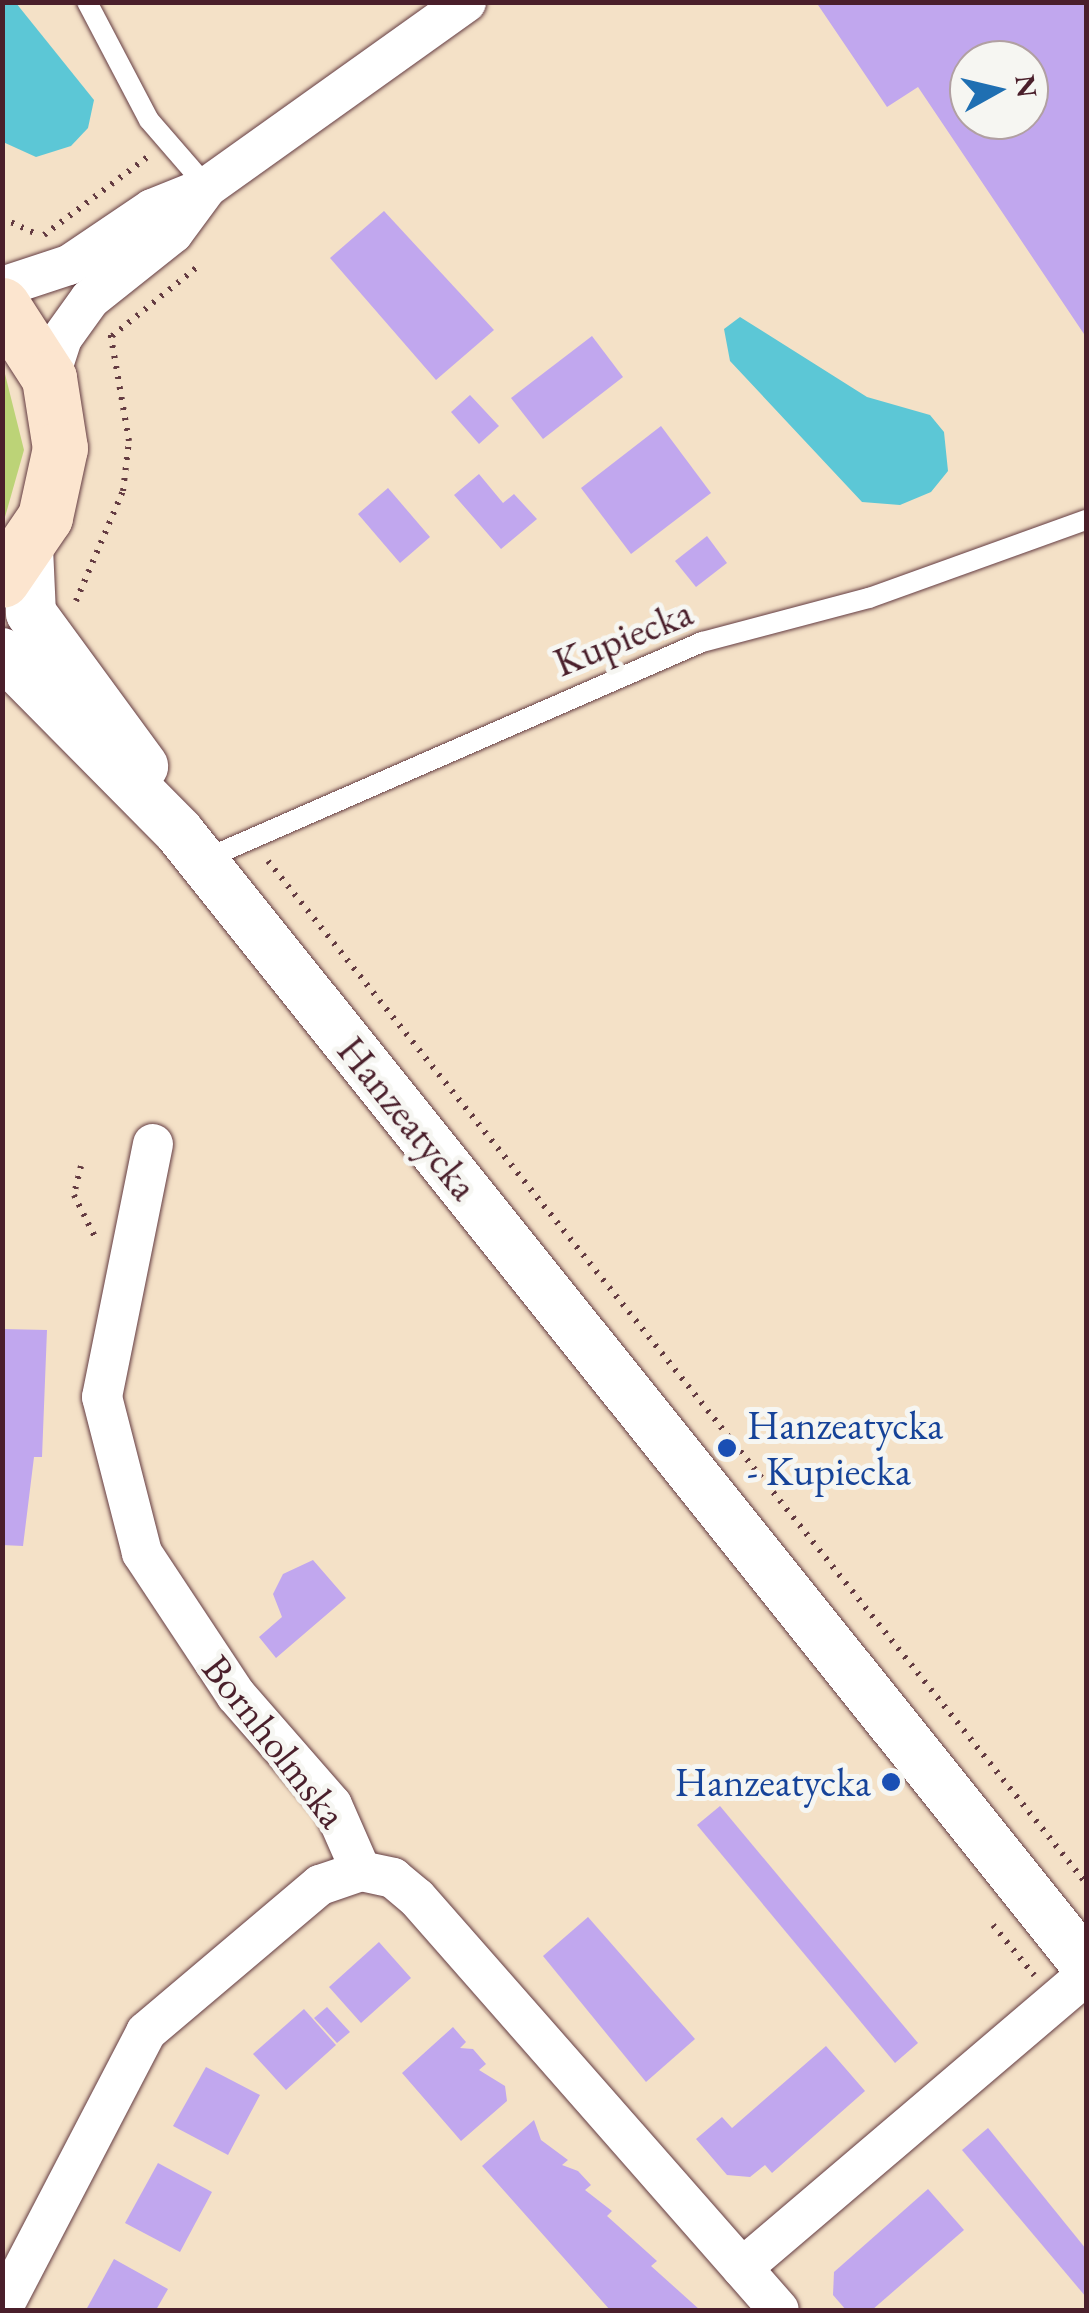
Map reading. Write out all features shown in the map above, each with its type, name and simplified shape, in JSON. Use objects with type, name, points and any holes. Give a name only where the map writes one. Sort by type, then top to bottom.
[{"type":"main road","points":[[2,305],[49,378],[60,448],[15,564]]},
{"type":"street","points":[[2,286],[69,265],[152,209],[207,187],[466,2]]},
{"type":"street","points":[[49,378],[62,338],[90,300],[173,233],[207,187]]},
{"type":"street","name":"Hanzeatycka","points":[[15,564],[31,613],[134,750],[190,847]]},
{"type":"street","name":"Hanzeatycka","points":[[2,653],[190,847],[1086,1965]]},
{"type":"street","name":"Bornholmska","points":[[153,1144],[102,1396],[129,1521],[184,1622],[332,1806],[361,1871],[393,1878],[417,1898],[779,2310]]},
{"type":"street","points":[[2,2308],[146,2032],[320,1885],[361,1871]]},
{"type":"street","points":[[742,2268],[1086,1975]]},
{"type":"lane","points":[[87,2],[114,64],[174,150],[207,187]]},
{"type":"lane","name":"Kupiecka","points":[[190,847],[702,642],[869,598],[1086,520]]},
{"type":"path","points":[[42,237],[155,152],[174,150]]},
{"type":"path","points":[[112,336],[201,264]]},
{"type":"path","points":[[261,852],[1086,1883]]},
{"type":"green space","points":[[2,366],[24,450],[3,524]]},
{"type":"water","points":[[3,2],[16,3],[94,100],[88,128],[71,146],[36,157],[3,142]]},
{"type":"water","points":[[740,317],[867,397],[930,415],[944,432],[948,471],[931,492],[900,505],[862,502],[730,361],[724,329]]},
{"type":"building","points":[[816,2],[1086,2],[1086,337],[954,140],[1049,140],[1049,40],[949,40],[949,133],[918,87],[887,107]]},
{"type":"building","points":[[384,211],[494,330],[436,380],[330,258]]},
{"type":"building","points":[[592,336],[623,377],[543,439],[511,398]]},
{"type":"building","points":[[470,395],[499,426],[479,444],[451,412]]},
{"type":"building","points":[[661,426],[711,493],[631,554],[581,488]]},
{"type":"building","points":[[479,474],[503,503],[514,494],[537,519],[501,549],[454,495]]},
{"type":"building","points":[[388,488],[430,537],[400,563],[358,514]]},
{"type":"building","points":[[707,536],[727,563],[696,587],[675,561]]},
{"type":"building","points":[[2,1329],[47,1330],[42,1457],[34,1457],[23,1546],[2,1545]]},
{"type":"building","points":[[313,1560],[346,1598],[276,1658],[259,1637],[282,1617],[273,1594],[283,1574]]},
{"type":"building","points":[[720,1806],[918,2043],[895,2063],[697,1825]]},
{"type":"building","points":[[588,1917],[695,2039],[646,2082],[543,1956]]},
{"type":"building","points":[[379,1942],[411,1978],[361,2023],[329,1987]]},
{"type":"building","points":[[327,2007],[350,2032],[337,2043],[314,2018]]},
{"type":"building","points":[[304,2009],[336,2045],[286,2090],[253,2054]]},
{"type":"building","points":[[453,2027],[466,2042],[460,2048],[473,2049],[486,2064],[479,2070],[505,2086],[507,2101],[461,2141],[402,2073]]},
{"type":"building","points":[[826,2046],[865,2091],[772,2173],[765,2165],[750,2177],[727,2175],[696,2139],[722,2117],[732,2128]]},
{"type":"building","points":[[206,2067],[260,2095],[228,2155],[173,2126]]},
{"type":"building","points":[[534,2120],[541,2140],[568,2160],[562,2165],[578,2171],[591,2185],[585,2190],[612,2211],[607,2216],[657,2261],[651,2266],[700,2310],[610,2310],[482,2166]]},
{"type":"building","points":[[988,2128],[1086,2249],[1086,2297],[962,2150]]},
{"type":"building","points":[[158,2163],[212,2192],[180,2252],[125,2223]]},
{"type":"building","points":[[928,2189],[964,2230],[872,2310],[846,2310],[833,2295],[834,2272]]},
{"type":"building","points":[[114,2259],[168,2289],[156,2310],[86,2310]]},
{"type":"place","name":"Hanzeatycka - Kupiecka","points":[[727,1448]]},
{"type":"place","name":"Hanzeatycka","points":[[891,1782]]}]
